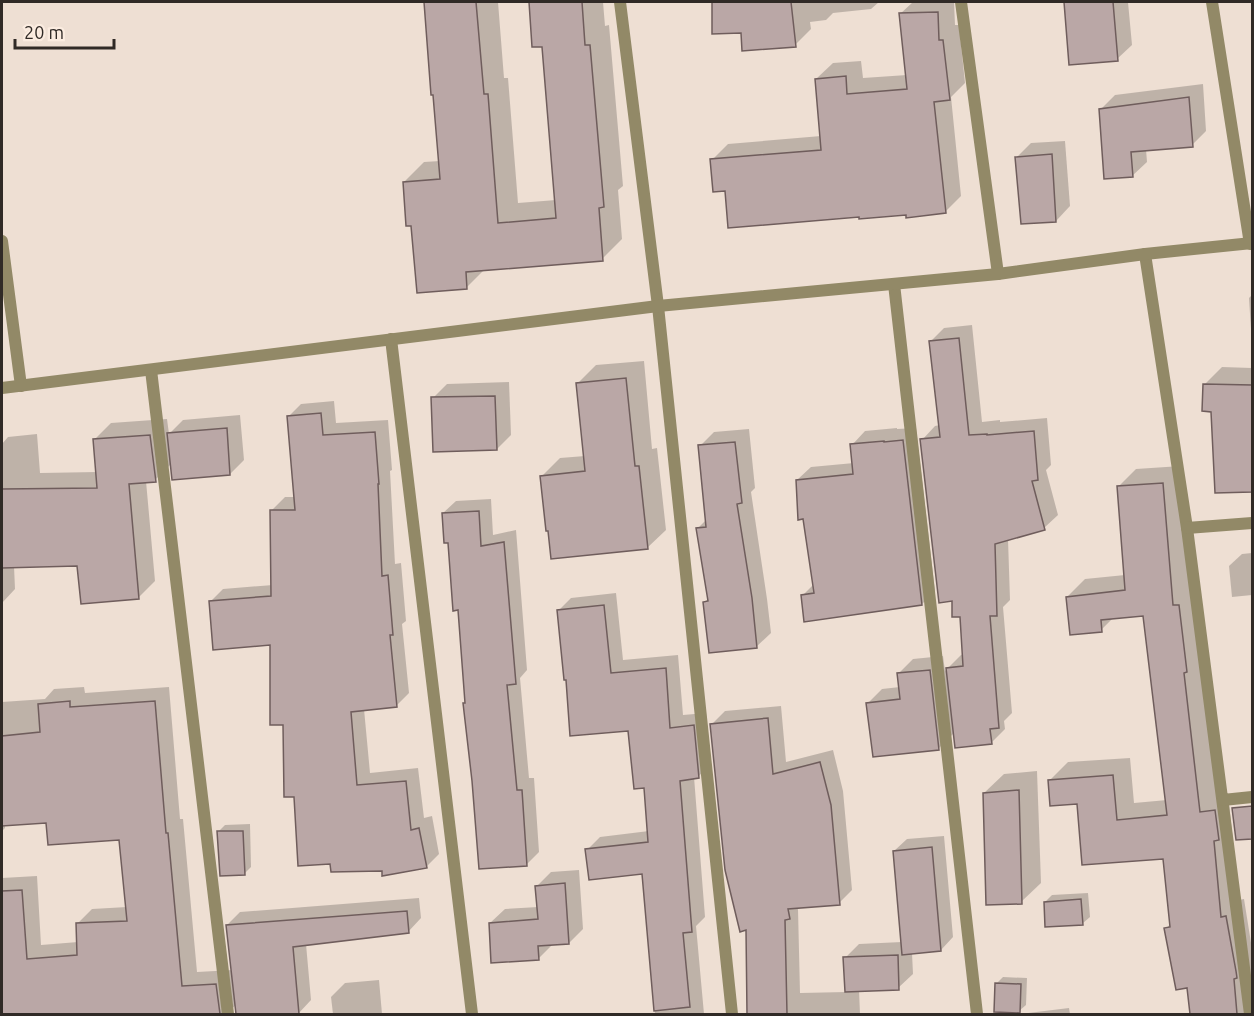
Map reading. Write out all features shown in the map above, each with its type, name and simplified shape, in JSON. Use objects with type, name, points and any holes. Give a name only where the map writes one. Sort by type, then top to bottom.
[{"type":"street","points":[[620,2],[658,306],[732,1014]]},
{"type":"street","points":[[961,2],[998,274]]},
{"type":"street","points":[[2,388],[658,306],[998,274],[1145,254],[1251,243],[1212,2]]},
{"type":"street","points":[[2,240],[21,386]]},
{"type":"street","points":[[1145,254],[1187,528],[1250,1014]]},
{"type":"street","points":[[894,284],[977,1014]]},
{"type":"street","points":[[392,339],[472,1014]]},
{"type":"street","points":[[151,370],[228,1014]]},
{"type":"street","points":[[1187,528],[1252,523]]},
{"type":"street","points":[[1222,800],[1252,797]]},
{"type":"building","points":[[424,2],[476,2],[484,94],[488,94],[498,223],[556,218],[542,47],[532,47],[529,2],[582,2],[585,45],[590,45],[604,207],[599,208],[603,261],[466,272],[467,289],[417,293],[411,226],[406,226],[403,182],[440,179]]},
{"type":"building","points":[[712,2],[791,2],[796,47],[742,51],[741,33],[712,34]]},
{"type":"building","points":[[1064,2],[1113,2],[1118,61],[1069,65]]},
{"type":"building","points":[[938,12],[939,40],[943,40],[950,100],[934,102],[946,213],[906,218],[906,215],[859,219],[859,217],[728,228],[725,191],[713,192],[710,159],[821,150],[815,79],[846,76],[847,94],[907,89],[899,13]]},
{"type":"building","points":[[1189,97],[1193,147],[1131,152],[1133,177],[1104,179],[1099,109]]},
{"type":"building","points":[[1052,154],[1056,222],[1021,224],[1015,157]]},
{"type":"building","points":[[959,338],[969,435],[1034,431],[1038,480],[1032,481],[1045,530],[995,544],[997,616],[990,616],[999,728],[990,729],[992,744],[955,748],[946,668],[963,666],[960,617],[952,617],[952,601],[939,603],[920,439],[940,437],[929,341]]},
{"type":"building","points":[[626,378],[635,466],[639,466],[648,549],[551,559],[540,476],[585,471],[576,383]]},
{"type":"building","points":[[1203,384],[1252,385],[1252,492],[1215,493],[1211,412],[1202,411]]},
{"type":"building","points":[[495,396],[497,450],[433,452],[431,397]]},
{"type":"building","points":[[321,413],[323,435],[375,432],[382,576],[388,575],[393,635],[390,635],[397,707],[351,712],[357,785],[406,781],[411,830],[419,828],[427,868],[382,876],[382,871],[331,872],[330,864],[298,866],[294,797],[284,797],[283,725],[270,725],[270,645],[213,650],[209,601],[271,596],[270,510],[295,510],[287,416]]},
{"type":"building","points":[[227,428],[230,475],[172,480],[167,433]]},
{"type":"building","points":[[150,435],[156,482],[129,484],[139,599],[81,604],[77,566],[2,568],[2,489],[97,488],[93,439]]},
{"type":"building","points":[[903,440],[922,605],[804,622],[801,595],[814,593],[803,519],[798,520],[796,480],[853,474],[850,444]]},
{"type":"building","points":[[735,442],[742,503],[737,504],[752,598],[757,648],[709,653],[703,602],[708,601],[696,528],[706,527],[698,445]]},
{"type":"building","points":[[1163,483],[1173,605],[1179,605],[1187,672],[1184,673],[1200,812],[1215,810],[1219,840],[1214,841],[1221,917],[1226,916],[1236,971],[1237,978],[1234,979],[1237,1014],[1190,1014],[1187,988],[1176,990],[1164,928],[1170,927],[1163,859],[1082,865],[1077,804],[1050,806],[1048,780],[1113,775],[1117,820],[1167,815],[1143,616],[1101,620],[1102,632],[1070,635],[1066,597],[1125,590],[1117,486]]},
{"type":"building","points":[[479,511],[481,546],[504,542],[516,684],[507,685],[517,790],[522,790],[527,866],[479,869],[463,703],[465,703],[458,610],[453,611],[448,543],[444,543],[442,513]]},
{"type":"building","points":[[604,605],[611,673],[666,668],[670,728],[694,725],[699,778],[680,781],[692,932],[683,933],[690,1007],[654,1011],[642,874],[589,880],[585,849],[648,842],[644,788],[634,789],[628,731],[570,736],[557,610]]},
{"type":"building","points":[[930,670],[939,750],[873,757],[866,703],[900,699],[897,673]]},
{"type":"building","points":[[70,701],[70,707],[155,701],[182,986],[216,984],[220,1014],[2,1014],[2,891],[22,890],[27,959],[77,955],[76,923],[127,921],[119,840],[48,845],[46,823],[2,826],[2,736],[40,732],[38,704]]},
{"type":"building","points":[[768,718],[773,774],[820,762],[831,805],[840,905],[788,909],[790,919],[785,920],[787,1014],[747,1014],[746,930],[740,932],[725,870],[710,724]]},
{"type":"building","points":[[1019,790],[1022,904],[986,905],[983,793]]},
{"type":"building","points":[[1252,806],[1252,839],[1236,840],[1232,808]]},
{"type":"building","points":[[217,831],[243,831],[245,875],[220,876]]},
{"type":"building","points":[[932,847],[941,951],[902,955],[893,851]]},
{"type":"building","points":[[565,883],[569,944],[538,946],[539,960],[491,963],[489,923],[538,919],[535,886]]},
{"type":"building","points":[[1081,899],[1083,925],[1045,927],[1044,902]]},
{"type":"building","points":[[407,911],[409,933],[293,947],[299,1014],[236,1014],[226,925]]},
{"type":"building","points":[[898,955],[899,990],[845,992],[843,957]]},
{"type":"building","points":[[995,983],[1021,984],[1020,1013],[994,1012]]}]
